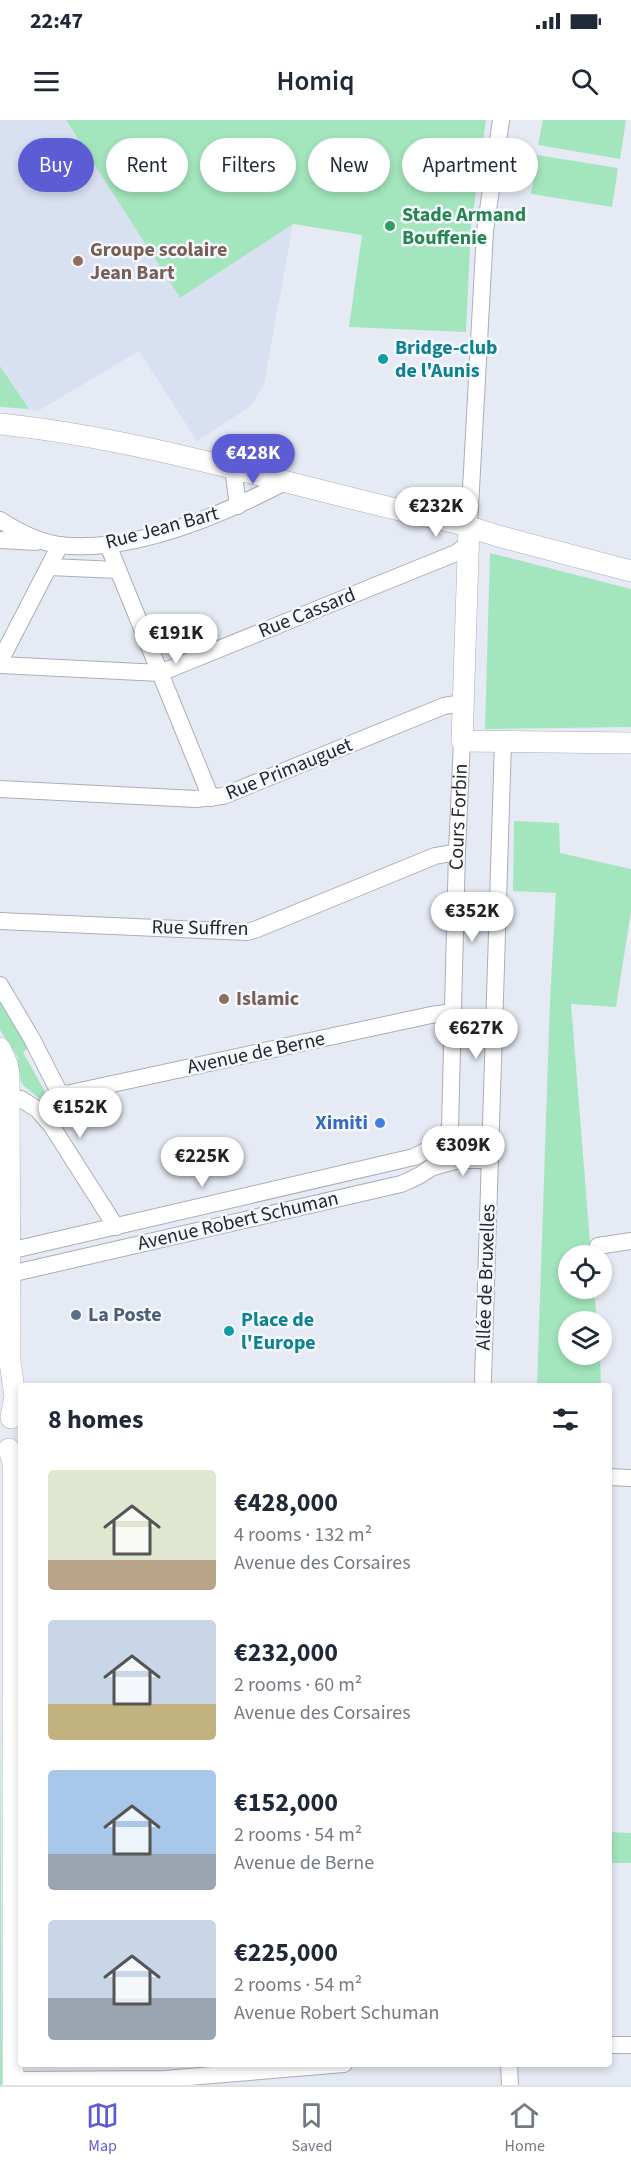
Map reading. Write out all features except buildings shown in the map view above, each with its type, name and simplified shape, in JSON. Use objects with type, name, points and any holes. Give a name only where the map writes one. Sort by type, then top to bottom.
[{"type":"street","points":[[468,535],[484,231],[501,120]]},
{"type":"street","points":[[0,424],[52,429],[121,442],[233,468],[287,481],[468,535],[498,536],[589,558],[631,571]]},
{"type":"street","points":[[233,468],[238,506]]},
{"type":"street","name":"Rue Jean Bart","points":[[0,520],[29,536],[54,544],[108,545],[189,525],[238,506],[287,481]]},
{"type":"street","name":"Rue Cassard","points":[[0,663],[160,673],[456,553],[468,535]]},
{"type":"street","name":"Cours Forbin","points":[[449,1135],[468,535]]},
{"type":"street","points":[[0,540],[54,544],[49,567],[0,663]]},
{"type":"street","points":[[108,545],[211,798]]},
{"type":"street","points":[[49,567],[118,570]]},
{"type":"street","name":"Rue Primauguet","points":[[0,789],[196,799],[223,796],[444,706],[463,703]]},
{"type":"street","points":[[462,741],[631,743]]},
{"type":"street","name":"Allée de Bruxelles","points":[[483,1380],[503,742]]},
{"type":"street","name":"Rue Suffren","points":[[0,921],[247,932],[435,856],[457,852]]},
{"type":"street","name":"Avenue de Berne","points":[[0,985],[32,1039],[59,1092],[66,1094],[419,1017],[453,1012]]},
{"type":"street","points":[[0,1048],[7,1064],[4,1097],[10,1274],[10,1362],[15,1396],[5,1414],[16,1434],[3,1455],[13,1463],[6,1669],[17,1814],[13,2082],[165,2079],[300,2067]]},
{"type":"street","points":[[4,1097],[21,1099],[38,1110],[51,1125],[116,1227]]},
{"type":"street","points":[[449,1135],[460,1145],[490,1153]]},
{"type":"street","name":"Avenue Robert Schuman","points":[[10,1274],[401,1184],[420,1177],[432,1168],[445,1152],[449,1135]]},
{"type":"street","name":"Avenue Robert Schuman","points":[[9,1251],[414,1157],[435,1147],[449,1135]]},
{"type":"street","points":[[432,1168],[490,1153]]},
{"type":"street","points":[[605,1245],[631,1241]]},
{"type":"street","points":[[0,1396],[6,1383],[10,1362]]},
{"type":"street","points":[[612,1477],[631,1478]]},
{"type":"street","points":[[612,2045],[631,2045]]},
{"type":"street","points":[[509,2067],[510,2085]]},
{"type":"shaded area","name":"Groupe scolaire Jean Bart","points":[[0,120],[66,120],[78,138],[18,138],[18,192],[94,192],[94,164],[106,182],[106,192],[112,192],[180,298],[293,224],[264,384],[251,406],[197,441],[139,351],[38,411],[29,409],[0,366]]},
{"type":"green space","name":"Stade Armand Bouffenie","points":[[66,120],[486,120],[483,138],[402,138],[402,192],[476,192],[471,227],[466,332],[349,327],[362,235],[293,224],[180,298],[112,192],[188,192],[188,138],[106,138],[106,182],[94,164],[94,138],[78,138]]},
{"type":"green space","points":[[543,120],[626,120],[620,159],[538,145]]},
{"type":"green space","points":[[538,155],[618,168],[612,207],[531,194],[531,192],[538,192]]},
{"type":"green space","points":[[0,366],[29,409],[0,407]]},
{"type":"green space","points":[[490,553],[631,589],[631,727],[485,729]]},
{"type":"green space","points":[[514,821],[559,823],[560,853],[631,869],[631,911],[616,1007],[571,1004],[590,1245],[558,1245],[558,1299],[595,1299],[596,1311],[558,1311],[558,1365],[600,1365],[601,1383],[537,1383],[550,1001],[556,893],[513,891]]},
{"type":"green space","points":[[0,994],[29,1048],[23,1052],[56,1112],[21,1082],[17,1056],[0,1030]]},
{"type":"green space","points":[[0,1687],[2,2085],[0,2085]]},
{"type":"green space","points":[[612,1832],[631,1833],[631,1863],[612,1863]]},
{"type":"place","name":"Stade Armand Bouffenie","points":[[390,226]]},
{"type":"place","name":"Groupe scolaire Jean Bart","points":[[78,261]]},
{"type":"place","name":"Bridge-club de l'Aunis","points":[[383,359]]},
{"type":"place","name":"Islamic","points":[[224,999]]},
{"type":"place","name":"Ximiti","points":[[380,1123]]},
{"type":"place","name":"La Poste","points":[[76,1315]]},
{"type":"place","name":"Place de l'Europe","points":[[229,1331]]}]
